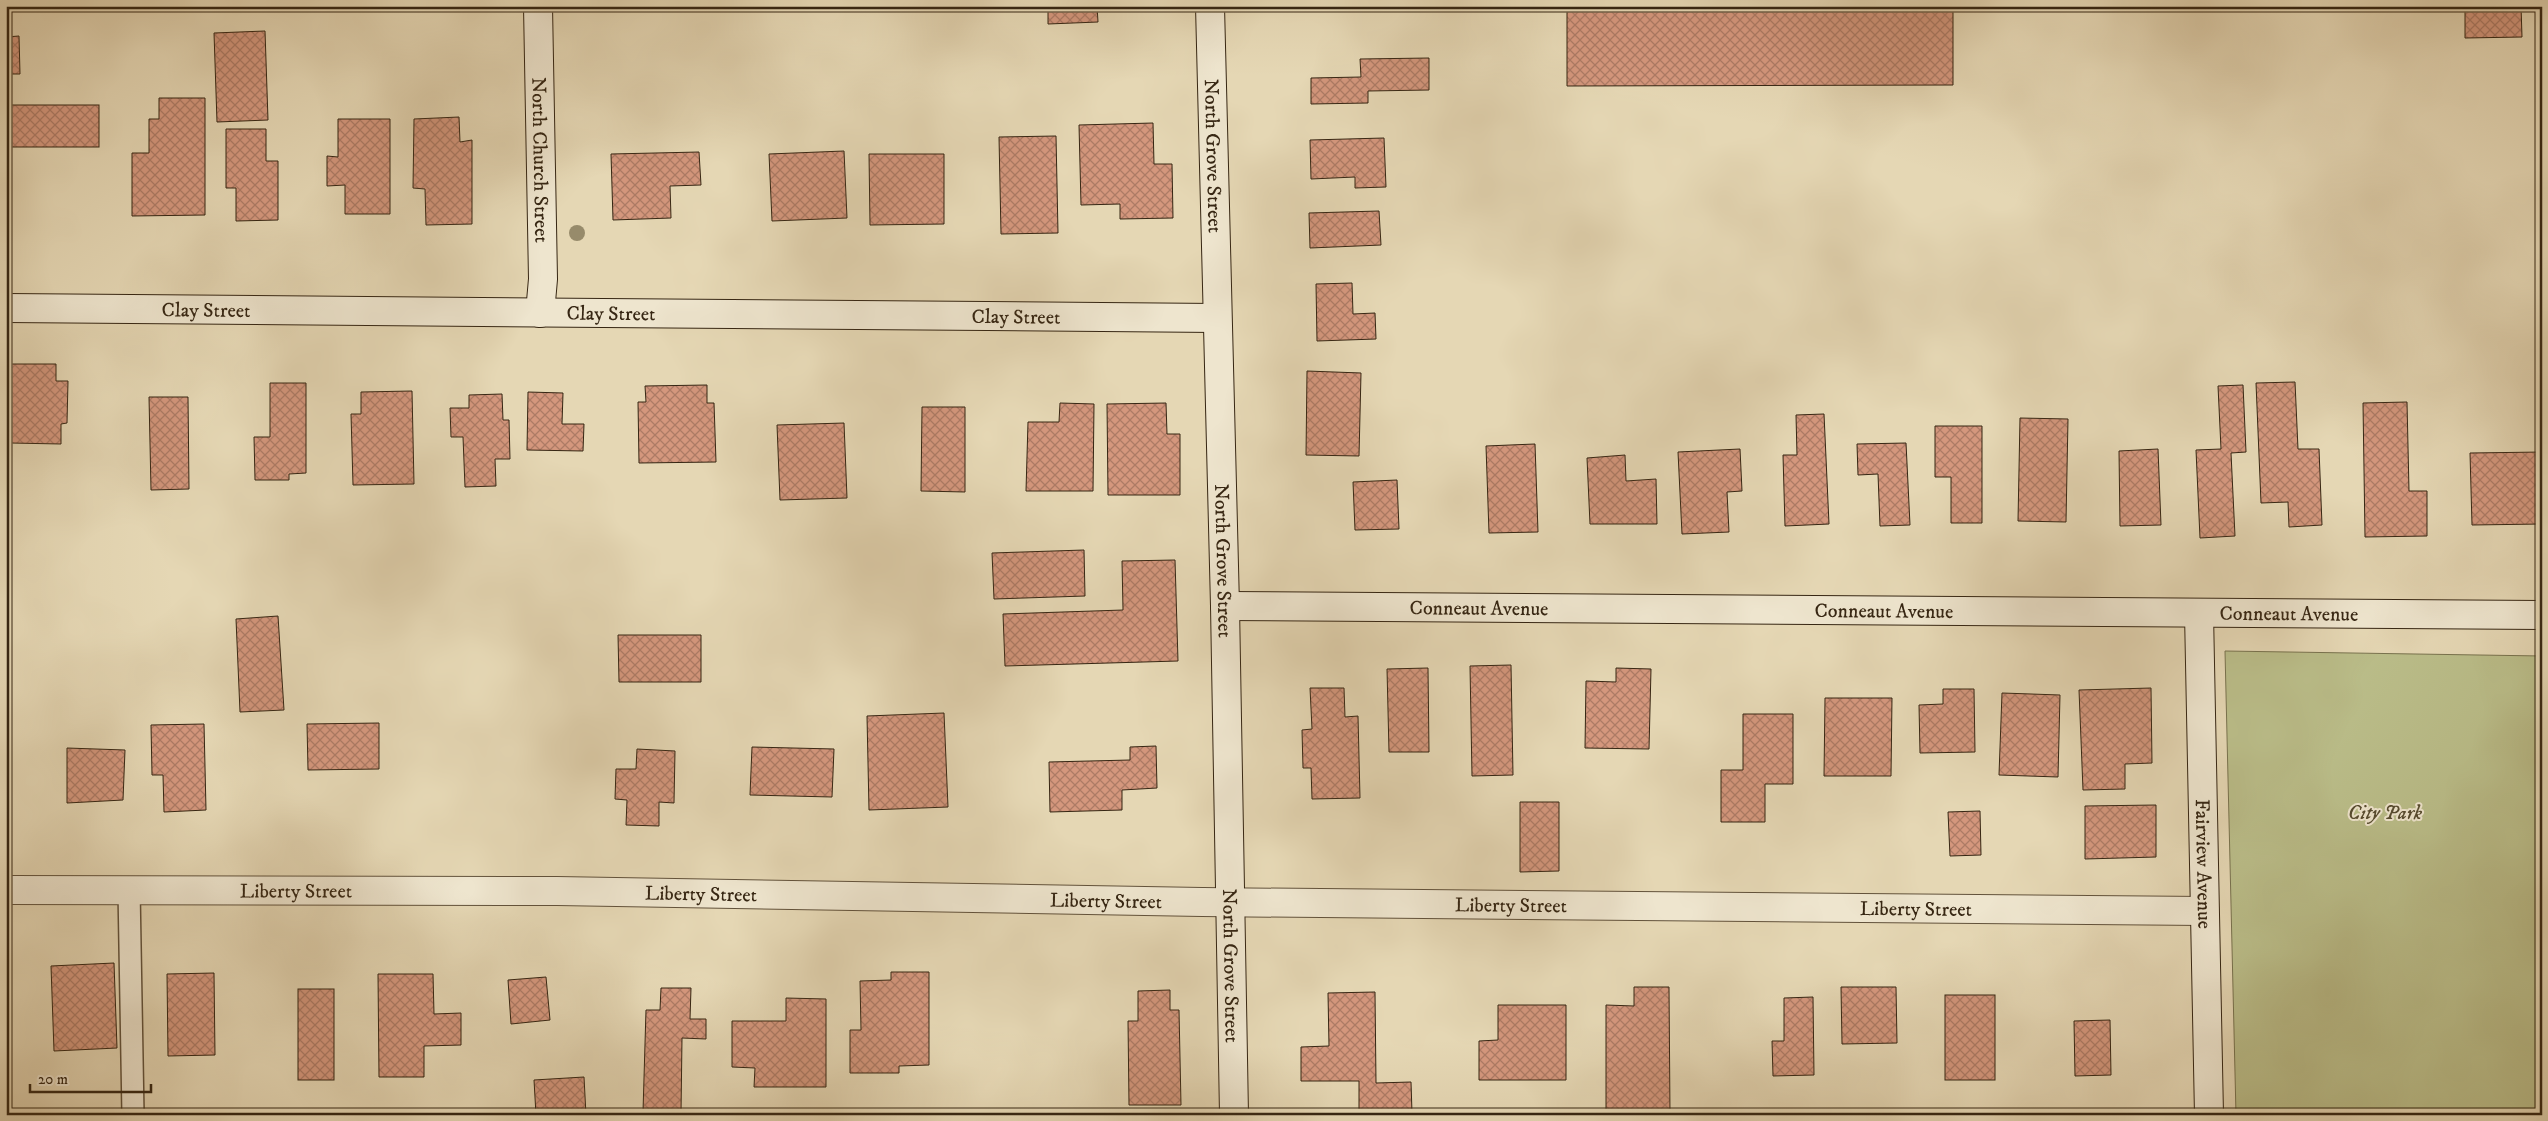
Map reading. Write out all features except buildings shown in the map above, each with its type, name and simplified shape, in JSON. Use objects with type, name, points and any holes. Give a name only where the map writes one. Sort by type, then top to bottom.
[{"type":"street","name":"North Church Street","points":[[538,6],[543,279],[540,312]]},
{"type":"street","name":"North Grove Street","points":[[1210,6],[1226,606],[1234,1115]]},
{"type":"street","name":"Clay Street","points":[[6,308],[1217,318]]},
{"type":"street","name":"Conneaut Avenue","points":[[1226,606],[2542,615]]},
{"type":"street","name":"Fairview Avenue","points":[[2199,613],[2209,1115]]},
{"type":"street","name":"Liberty Street","points":[[6,890],[547,891],[1231,902],[2204,910]]},
{"type":"lane","points":[[129,889],[133,1115]]},
{"type":"green space","name":"City Park","points":[[2225,651],[2542,656],[2542,1115],[2236,1115]]}]
